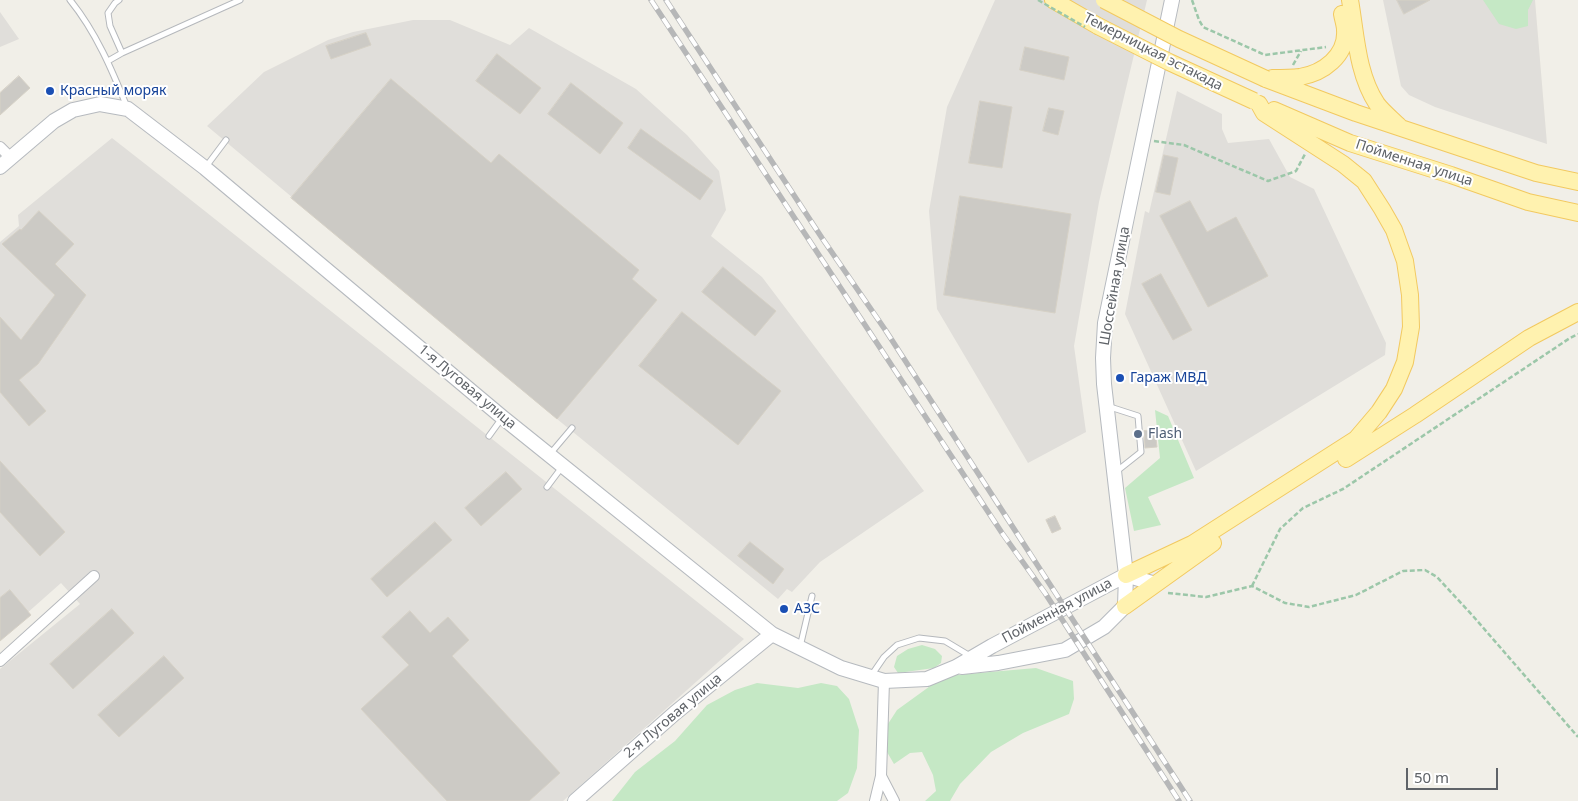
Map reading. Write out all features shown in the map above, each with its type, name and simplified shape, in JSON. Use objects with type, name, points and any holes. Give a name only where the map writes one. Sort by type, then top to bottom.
[{"type":"main road","name":"Темерницкая эстакада","points":[[1053,0],[1160,58],[1256,103]]},
{"type":"main road","name":"Темерницкая эстакада","points":[[1104,0],[1179,39],[1266,79]]},
{"type":"main road","points":[[1266,79],[1301,77],[1319,71],[1336,59],[1343,47],[1346,31],[1340,0]]},
{"type":"main road","points":[[1350,0],[1358,54],[1366,82],[1378,104],[1400,127]]},
{"type":"main road","name":"Шоссейная улица","points":[[1126,575],[1102,358],[1105,323],[1173,2]]},
{"type":"main road","name":"Пойменная улица","points":[[1266,79],[1356,114],[1536,173],[1578,182]]},
{"type":"main road","name":"Пойменная улица","points":[[1256,103],[1350,143],[1452,175],[1528,202],[1578,213]]},
{"type":"main road","points":[[1126,575],[1192,544],[1356,439],[1379,412],[1394,389],[1406,362],[1412,327],[1406,261],[1394,230],[1382,209],[1364,181],[1343,164],[1264,113],[1256,103]]},
{"type":"main road","name":"1-я Луговая улица","points":[[5,163],[54,121],[74,110],[100,104],[128,109],[205,168],[549,456],[772,634],[841,668],[878,679],[927,679],[956,667]]},
{"type":"main road","points":[[1124,606],[1202,550],[1415,414],[1529,338],[1578,312]]},
{"type":"main road","name":"Пойменная улица","points":[[956,667],[998,663],[1065,650],[1104,627],[1124,606],[1126,575]]},
{"type":"main road","name":"Пойменная улица","points":[[956,667],[1126,575]]},
{"type":"main road","points":[[1126,575],[1151,587]]},
{"type":"main road","name":"2-я Луговая улица","points":[[575,801],[675,713],[772,634]]},
{"type":"street","points":[[0,147],[5,163]]},
{"type":"street","points":[[0,660],[94,576]]},
{"type":"street","points":[[875,801],[881,776],[878,679]]},
{"type":"street","points":[[881,776],[894,801]]},
{"type":"lane","points":[[70,0],[81,13],[108,61],[128,109]]},
{"type":"lane","points":[[119,0],[115,2],[108,13],[110,26],[122,53]]},
{"type":"lane","points":[[108,61],[240,0]]},
{"type":"lane","points":[[205,168],[226,140]]},
{"type":"lane","points":[[1107,406],[1138,416],[1141,452],[1114,473]]},
{"type":"lane","points":[[489,436],[502,417]]},
{"type":"lane","points":[[549,456],[572,428]]},
{"type":"lane","points":[[546,487],[562,466]]},
{"type":"lane","points":[[800,648],[812,596]]},
{"type":"lane","points":[[878,679],[884,657],[897,644],[919,638],[945,641],[973,657]]},
{"type":"path","points":[[1192,0],[1203,27],[1265,55],[1328,46]]},
{"type":"path","points":[[1143,139],[1184,145],[1268,181],[1296,170],[1308,147]]},
{"type":"path","points":[[1252,586],[1280,529],[1303,508],[1344,489],[1578,334]]},
{"type":"path","points":[[1151,587],[1206,597],[1252,586],[1285,603],[1309,607],[1356,596],[1403,571],[1425,570],[1437,577],[1578,737]]},
{"type":"shaded area","points":[[995,0],[1147,0],[1099,202],[1074,346],[1086,432],[1028,463],[937,309],[929,211],[947,107]]},
{"type":"shaded area","points":[[1383,0],[1535,0],[1547,144],[1435,107],[1409,95],[1401,86]]},
{"type":"shaded area","points":[[0,12],[19,39],[0,47]]},
{"type":"shaded area","points":[[413,20],[450,20],[510,45],[529,28],[636,89],[687,135],[719,171],[726,210],[711,236],[762,277],[924,491],[820,562],[792,592],[787,589],[778,599],[557,419],[207,126],[264,72],[328,40],[353,32]]},
{"type":"shaded area","points":[[1177,91],[1222,114],[1222,129],[1228,143],[1269,139],[1290,177],[1314,189],[1386,343],[1385,355],[1196,471],[1125,314],[1145,211],[1149,213]]},
{"type":"shaded area","points":[[112,138],[744,639],[563,801],[0,801],[0,669],[80,604],[61,583],[0,637],[0,242],[19,226],[18,215]]},
{"type":"green space","points":[[1483,0],[1533,0],[1528,10],[1528,26],[1516,29],[1499,24]]},
{"type":"green space","points":[[1155,410],[1168,416],[1194,478],[1148,497],[1161,525],[1134,531],[1125,488],[1160,458]]},
{"type":"green space","points":[[922,645],[935,649],[942,656],[941,663],[934,668],[898,673],[894,667],[897,656],[908,649]]},
{"type":"green space","points":[[1036,668],[1073,681],[1074,699],[1069,714],[1023,733],[991,752],[960,784],[950,801],[925,801],[936,791],[933,775],[922,752],[910,753],[894,764],[887,752],[886,727],[897,710],[944,676]]},
{"type":"green space","points":[[757,683],[798,688],[821,683],[837,686],[849,699],[859,730],[857,768],[848,793],[837,801],[612,801],[635,772],[675,741],[707,705],[735,690]]},
{"type":"building","points":[[1397,0],[1430,0],[1404,14]]},
{"type":"building","points":[[366,33],[371,45],[331,59],[326,46]]},
{"type":"building","points":[[1025,47],[1069,57],[1064,80],[1020,70]]},
{"type":"building","points":[[497,54],[541,88],[520,114],[476,81]]},
{"type":"building","points":[[19,76],[30,88],[0,115],[0,93]]},
{"type":"building","points":[[391,79],[491,163],[499,154],[639,270],[632,279],[657,300],[557,419],[291,198]]},
{"type":"building","points":[[571,83],[623,123],[600,154],[548,114]]},
{"type":"building","points":[[980,101],[1012,107],[1002,168],[969,163]]},
{"type":"building","points":[[1049,108],[1064,111],[1058,135],[1043,131]]},
{"type":"building","points":[[641,129],[713,181],[700,200],[628,148]]},
{"type":"building","points":[[1164,155],[1178,158],[1170,195],[1156,192]]},
{"type":"building","points":[[960,196],[1071,214],[1055,313],[944,295]]},
{"type":"building","points":[[1190,201],[1207,232],[1236,217],[1268,276],[1208,307],[1160,216]]},
{"type":"building","points":[[39,211],[74,244],[55,264],[86,295],[38,364],[19,380],[46,411],[29,426],[0,392],[0,317],[21,340],[55,295],[2,244],[21,230]]},
{"type":"building","points":[[723,267],[776,311],[755,336],[702,292]]},
{"type":"building","points":[[1161,274],[1192,330],[1173,340],[1142,284]]},
{"type":"building","points":[[682,312],[781,391],[738,445],[639,366]]},
{"type":"building","points":[[1155,430],[1157,447],[1145,448],[1144,431]]},
{"type":"building","points":[[0,461],[65,532],[40,556],[0,512]]},
{"type":"building","points":[[506,472],[522,489],[481,526],[465,508]]},
{"type":"building","points":[[1055,516],[1061,529],[1052,533],[1046,520]]},
{"type":"building","points":[[435,522],[452,540],[387,597],[371,579]]},
{"type":"building","points":[[750,542],[784,569],[773,584],[738,556]]},
{"type":"building","points":[[10,590],[31,615],[0,641],[0,598]]},
{"type":"building","points":[[112,609],[134,633],[73,689],[50,664]]},
{"type":"building","points":[[410,611],[430,633],[448,617],[469,640],[452,656],[560,773],[529,801],[447,801],[361,709],[409,665],[382,637]]},
{"type":"building","points":[[164,656],[184,678],[119,737],[98,715]]},
{"type":"railway","points":[[651,0],[1002,533],[1045,593],[1179,801]]},
{"type":"railway","points":[[666,0],[822,238],[886,331],[1190,801]]},
{"type":"place","name":"Красный моряк","points":[[50,91]]},
{"type":"place","name":"Гараж МВД","points":[[1120,378]]},
{"type":"place","name":"Flash","points":[[1138,434]]},
{"type":"place","name":"АЗС","points":[[784,609]]}]
